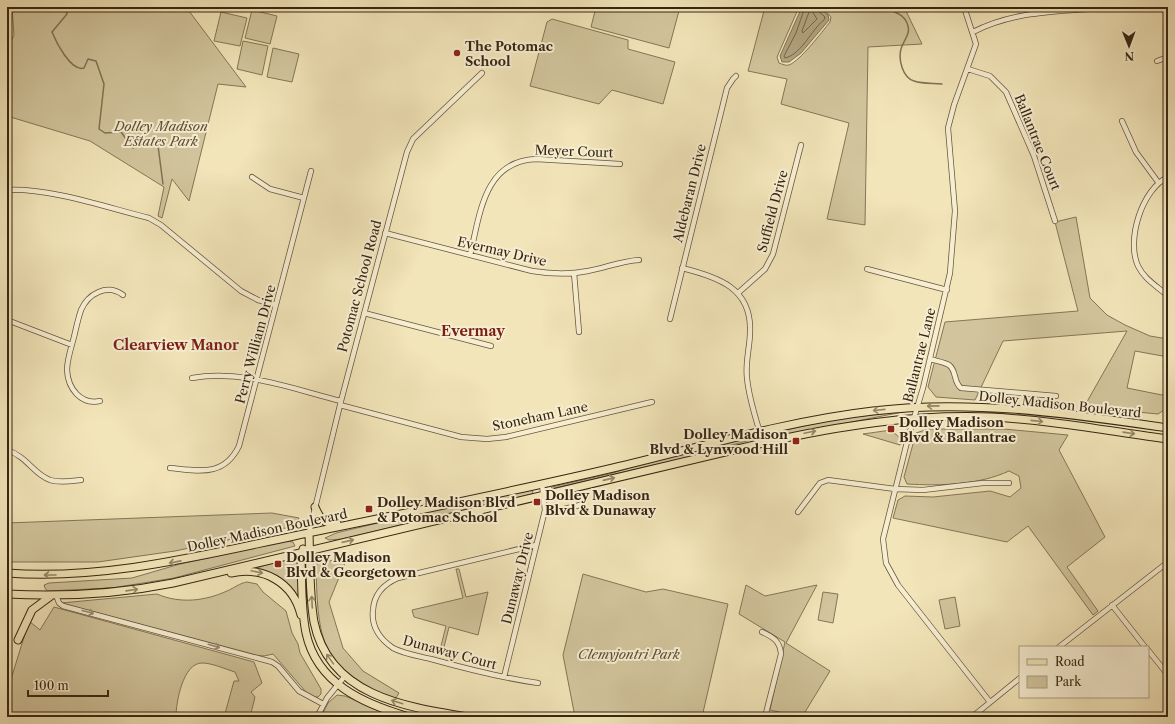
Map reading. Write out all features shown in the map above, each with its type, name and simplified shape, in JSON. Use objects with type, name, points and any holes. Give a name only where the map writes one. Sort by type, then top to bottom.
[{"type":"main road","name":"Dolley Madison Boulevard","points":[[7,573],[68,574],[120,570],[187,559],[542,484],[760,433],[853,414],[917,406],[959,406],[1010,408],[1168,426]]},
{"type":"main road","name":"Dolley Madison Boulevard","points":[[7,594],[53,595],[134,590],[191,579],[763,443],[847,425],[914,418],[962,417],[1012,419],[1167,439]]},
{"type":"main road","points":[[315,507],[320,518],[326,523],[352,524]]},
{"type":"main road","points":[[309,533],[313,613],[317,632],[326,653],[345,676],[365,690],[387,699],[422,709],[468,717]]},
{"type":"main road","points":[[306,632],[302,552],[309,533]]},
{"type":"main road","points":[[191,579],[246,571],[270,576],[282,583],[294,597],[306,632],[318,660],[338,684],[362,701],[409,717]]},
{"type":"main road","points":[[18,640],[32,610],[53,595]]},
{"type":"street","name":"Ballantrae Lane","points":[[964,7],[974,32],[975,50],[954,105],[948,128],[955,211],[952,255],[946,290],[930,359],[883,539],[884,556],[887,567],[903,592],[990,702]]},
{"type":"street","points":[[974,32],[990,24],[1011,17],[1118,7]]},
{"type":"street","points":[[1157,61],[1168,57]]},
{"type":"street","name":"Ballantrae Court","points":[[968,69],[990,76],[1002,86],[1006,92],[1034,156],[1055,221]]},
{"type":"street","name":"Potomac School Road","points":[[309,533],[340,403],[403,162],[414,138],[482,73]]},
{"type":"street","name":"Aldebaran Drive","points":[[670,319],[727,88],[736,76]]},
{"type":"street","points":[[1122,121],[1136,152],[1158,182]]},
{"type":"street","name":"Suffield Drive","points":[[738,294],[759,276],[772,258],[801,145]]},
{"type":"street","name":"Meyer Court","points":[[470,255],[486,193],[495,178],[507,167],[522,161],[536,159],[620,164]]},
{"type":"street","name":"Perry William Drive","points":[[170,468],[207,471],[220,467],[232,459],[239,446],[311,171]]},
{"type":"street","points":[[252,177],[270,189],[304,198]]},
{"type":"street","points":[[1168,177],[1158,182],[1148,193],[1134,234],[1134,252],[1143,274],[1168,296]]},
{"type":"street","points":[[7,190],[22,189],[42,192],[148,218],[161,225],[241,291],[258,300],[276,305]]},
{"type":"street","name":"Evermay Drive","points":[[385,233],[532,271],[574,274],[621,262],[639,260]]},
{"type":"street","points":[[682,268],[717,278],[732,287],[738,294],[749,316],[750,334],[747,354],[747,378],[763,443]]},
{"type":"street","points":[[867,268],[946,290]]},
{"type":"street","points":[[574,274],[579,332]]},
{"type":"street","points":[[100,401],[94,402],[83,400],[71,386],[68,371],[72,345],[80,312],[88,300],[105,290],[116,290],[123,295]]},
{"type":"street","points":[[364,313],[491,346]]},
{"type":"street","points":[[7,320],[72,345]]},
{"type":"street","points":[[930,359],[949,365],[954,372],[955,382],[961,388],[1056,396]]},
{"type":"street","name":"Stoneham Lane","points":[[192,378],[225,375],[256,379],[461,437],[487,439],[506,437],[652,402]]},
{"type":"street","points":[[1167,439],[1168,426]]},
{"type":"street","points":[[7,450],[22,456],[38,473],[50,480],[67,482],[81,480]]},
{"type":"street","points":[[798,512],[820,483],[828,480],[895,489],[935,490],[983,483],[1009,483]]},
{"type":"street","name":"Dunaway Drive","points":[[504,677],[546,504],[542,484]]},
{"type":"street","points":[[544,514],[580,505]]},
{"type":"street","name":"Dunaway Court","points":[[536,545],[398,578],[386,584],[374,601],[373,616],[376,630],[384,641],[394,648],[450,665],[538,683]]},
{"type":"street","points":[[1060,646],[1168,562]]},
{"type":"street","points":[[53,595],[63,606],[272,662],[278,666],[299,691],[323,704]]},
{"type":"street","points":[[1112,605],[1144,646]]},
{"type":"street","points":[[762,632],[776,640],[780,647],[781,654],[765,717]]},
{"type":"street","points":[[1149,651],[1168,675]]},
{"type":"street","points":[[317,717],[323,704],[345,676]]},
{"type":"street","points":[[972,717],[1019,679]]},
{"type":"green space","name":"Dolley Madison Estates Park","points":[[12,7],[186,7],[246,87],[218,84],[189,201],[172,179],[162,218],[158,216],[164,187],[90,141],[7,116],[7,49],[14,35]]},
{"type":"green space","points":[[596,7],[680,7],[669,48],[591,27]]},
{"type":"green space","points":[[765,7],[799,7],[777,57],[779,63],[785,65],[789,65],[799,58],[811,46],[830,22],[831,17],[822,7],[904,7],[922,44],[868,47],[865,225],[827,219],[849,123],[781,104],[787,79],[748,71]]},
{"type":"green space","points":[[252,10],[277,16],[270,44],[245,38]]},
{"type":"green space","points":[[221,12],[247,18],[240,46],[214,41]]},
{"type":"green space","points":[[552,19],[628,40],[628,49],[675,62],[663,104],[612,90],[599,104],[530,86],[547,22]]},
{"type":"green space","points":[[243,41],[268,46],[262,75],[237,69]]},
{"type":"green space","points":[[273,48],[299,54],[292,82],[267,77]]},
{"type":"green space","points":[[1076,217],[1090,298],[1107,315],[1125,325],[1150,336],[1168,339],[1168,357],[1135,351],[1127,388],[1167,396],[1164,410],[1158,414],[1084,407],[1127,331],[1003,341],[975,400],[936,397],[928,387],[945,322],[1078,311],[1055,222]]},
{"type":"green space","points":[[908,411],[785,435],[773,435],[772,433],[835,419]]},
{"type":"green space","points":[[928,429],[1004,429],[1068,435],[1059,450],[1105,537],[1067,567],[1098,611],[1093,615],[1028,526],[1007,542],[893,518],[898,500],[905,496],[933,497],[990,491],[1010,497],[1021,488],[1019,476],[1009,471],[997,476],[959,484],[907,484],[904,477],[916,433]]},
{"type":"green space","points":[[891,430],[901,439],[900,445],[863,434]]},
{"type":"green space","points":[[753,437],[754,439],[692,456],[550,489],[552,487],[613,473],[641,464]]},
{"type":"green space","points":[[530,490],[533,491],[532,494],[342,539],[329,540],[325,538],[336,533],[445,507]]},
{"type":"green space","points":[[272,513],[299,518],[295,526],[175,551],[98,562],[7,562],[7,523]]},
{"type":"green space","points":[[285,541],[293,542],[295,546],[174,578],[112,588],[47,591],[44,585],[49,583],[132,578],[180,564]]},
{"type":"green space","points":[[300,555],[302,610],[284,583],[273,575],[256,568]]},
{"type":"green space","points":[[347,558],[329,602],[343,648],[363,671],[399,693],[396,698],[383,695],[370,689],[347,674],[336,662],[322,635],[319,620],[316,570],[317,563]]},
{"type":"green space","points":[[456,569],[459,569],[466,597],[488,592],[478,635],[449,627],[442,655],[439,654],[446,626],[414,617],[412,610],[463,598]]},
{"type":"green space","name":"Clemyjontri Park","points":[[583,574],[646,592],[663,589],[728,604],[702,717],[575,717],[563,655]]},
{"type":"green space","points":[[247,582],[257,584],[263,592],[286,611],[292,633],[298,644],[300,653],[321,689],[321,694],[318,697],[313,697],[306,692],[273,654],[264,656],[252,655],[61,603],[157,594],[183,600],[201,599],[230,590],[242,583]]},
{"type":"green space","points":[[746,585],[765,596],[817,585],[786,643],[830,671],[802,717],[770,710],[785,642],[739,614]]},
{"type":"green space","points":[[823,592],[838,594],[833,623],[818,620]]},
{"type":"green space","points":[[955,597],[960,626],[945,629],[939,600]]},
{"type":"green space","points":[[54,607],[254,662],[262,683],[251,692],[255,697],[250,717],[224,717],[234,681],[239,681],[235,672],[214,665],[202,663],[195,665],[185,676],[177,702],[176,717],[7,717],[7,692],[29,621],[40,630]]},
{"type":"green space","points":[[337,695],[345,696],[397,717],[321,717],[328,703]]},
{"type":"water","points":[[802,7],[819,7],[828,15],[829,20],[801,53],[789,62],[782,62],[780,56]]},
{"type":"waterway","points":[[65,7],[67,14],[52,32],[65,55],[74,65],[79,68],[84,68],[88,59],[96,61],[104,84],[99,129],[105,133],[121,132],[133,148],[149,138],[157,138],[163,184]]},
{"type":"waterway","points":[[886,7],[903,17],[907,23],[908,34],[900,53],[904,72],[910,79],[917,82],[942,84]]},
{"type":"place","name":"The Potomac School","points":[[457,53]]},
{"type":"place","name":"Dolley Madison Blvd & Ballantrae","points":[[891,429]]},
{"type":"place","name":"Dolley Madison Blvd & Lynwood Hill","points":[[796,441]]},
{"type":"place","name":"Dolley Madison Blvd & Dunaway","points":[[537,502]]},
{"type":"place","name":"Dolley Madison Blvd & Potomac School","points":[[369,509]]},
{"type":"place","name":"Dolley Madison Blvd & Georgetown","points":[[278,564]]},
{"type":"district","name":"Evermay","points":[[473,331]]},
{"type":"district","name":"Clearview Manor","points":[[176,345]]}]
